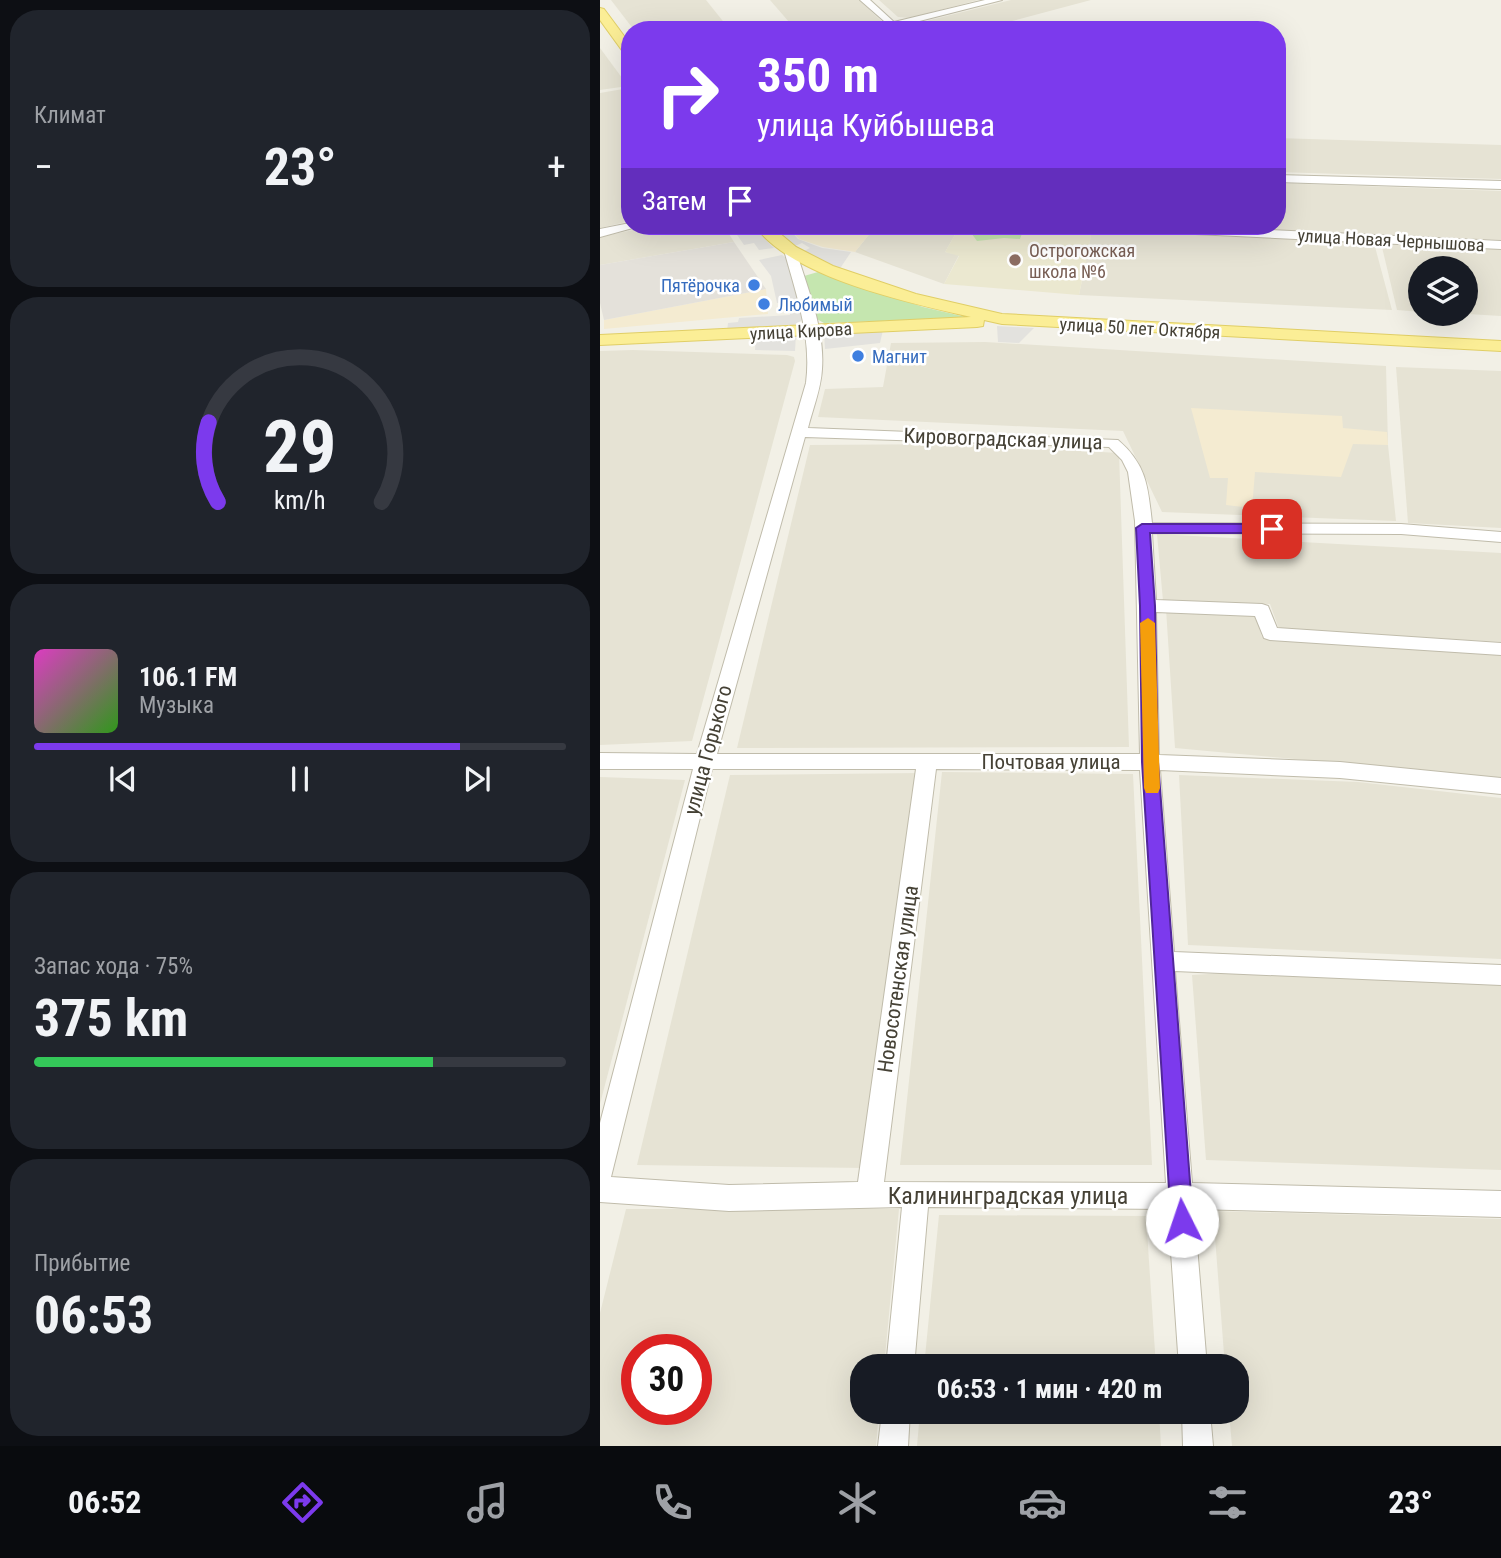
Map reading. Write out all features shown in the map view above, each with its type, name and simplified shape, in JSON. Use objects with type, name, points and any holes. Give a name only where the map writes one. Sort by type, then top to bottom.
[{"type":"main road","points":[[600,12],[621,40]]},
{"type":"main road","name":"улица 50 лет Октября","points":[[770,235],[790,250],[827,269],[867,284],[924,302],[1002,319],[1501,346]]},
{"type":"main road","name":"улица Кирова","points":[[600,340],[1002,319]]},
{"type":"street","points":[[865,0],[888,21]]},
{"type":"street","points":[[917,21],[997,0]]},
{"type":"street","points":[[1286,178],[1501,185]]},
{"type":"street","points":[[600,233],[621,229]]},
{"type":"street","name":"улица Новая Чернышова","points":[[1286,234],[1501,245]]},
{"type":"street","points":[[790,250],[811,331]]},
{"type":"street","name":"улица Горького","points":[[600,1172],[704,763],[817,365],[815,341],[811,331]]},
{"type":"street","name":"Кировоградская улица","points":[[798,432],[1113,443],[1132,460],[1139,485],[1142,528],[1147,606],[1150,762],[1192,1354]]},
{"type":"street","points":[[1142,528],[1401,529],[1501,537]]},
{"type":"street","points":[[1147,606],[1262,610],[1270,634],[1501,649]]},
{"type":"street","name":"Почтовая улица","points":[[600,761],[1150,762],[1340,770],[1501,786]]},
{"type":"street","name":"Новосотенская улица","points":[[869,1195],[927,762]]},
{"type":"street","points":[[1165,961],[1501,975]]},
{"type":"street","name":"Калининградская улица","points":[[600,1189],[728,1198],[916,1194],[1180,1196],[1501,1204]]},
{"type":"street","points":[[901,1354],[916,1194]]},
{"type":"street","points":[[893,1446],[895,1424]]},
{"type":"street","points":[[1197,1424],[1198,1446]]},
{"type":"shaded area","points":[[611,0],[706,0],[723,21],[627,21]]},
{"type":"shaded area","points":[[770,0],[859,0],[881,21],[788,21]]},
{"type":"shaded area","points":[[879,0],[978,0],[910,18],[898,17]]},
{"type":"shaded area","points":[[1011,0],[1091,0],[1012,21],[926,21]]},
{"type":"shaded area","points":[[600,48],[621,76],[621,87],[600,90]]},
{"type":"shaded area","points":[[621,89],[621,223],[600,228],[600,93]]},
{"type":"shaded area","points":[[1286,138],[1501,145],[1501,179],[1286,172]]},
{"type":"shaded area","points":[[1286,183],[1501,191],[1501,240],[1286,231]]},
{"type":"shaded area","points":[[621,233],[621,235],[730,235],[734,242],[600,265],[600,237]]},
{"type":"shaded area","points":[[737,235],[768,235],[766,240],[774,248],[759,250],[754,243],[744,245]]},
{"type":"shaded area","points":[[779,235],[794,235],[822,248],[851,252],[839,270],[802,252],[810,248],[802,243],[793,247]]},
{"type":"shaded area","points":[[796,235],[869,235],[855,252],[823,247],[799,239]]},
{"type":"shaded area","points":[[869,235],[955,235],[945,252],[959,255],[944,284],[855,252]]},
{"type":"shaded area","points":[[955,235],[1091,235],[1079,295],[944,284],[959,256],[945,252]]},
{"type":"shaded area","points":[[1091,235],[1200,235],[1374,243],[1392,310],[1079,295]]},
{"type":"shaded area","points":[[734,242],[766,289],[604,320],[600,303],[600,265]]},
{"type":"shaded area","points":[[1381,243],[1501,247],[1501,316],[1478,315],[1478,256],[1408,256],[1408,311],[1397,310]]},
{"type":"shaded area","points":[[782,255],[793,263],[807,317],[789,328],[727,331],[728,323],[738,322],[739,318],[790,315],[789,303],[777,303],[771,276],[759,260]]},
{"type":"shaded area","points":[[766,289],[768,314],[604,329],[604,320]]},
{"type":"shaded area","points":[[997,326],[1034,328],[1019,343],[998,342]]},
{"type":"shaded area","points":[[883,330],[880,343],[825,349],[824,332]]},
{"type":"shaded area","points":[[796,334],[795,351],[755,350],[756,335]]},
{"type":"shaded area","points":[[985,342],[1386,366],[1388,445],[1396,521],[1162,512],[1123,431],[818,417],[825,389],[883,387],[891,343]]},
{"type":"shaded area","points":[[600,351],[787,355],[794,357],[795,361],[692,741],[600,745]]},
{"type":"shaded area","points":[[1396,367],[1501,371],[1501,528],[1408,523]]},
{"type":"shaded area","points":[[1191,408],[1342,416],[1343,428],[1387,432],[1388,445],[1353,444],[1341,477],[1255,472],[1252,508],[1226,505],[1228,478],[1210,478]]},
{"type":"shaded area","points":[[958,444],[1119,453],[1129,747],[737,748],[810,445]]},
{"type":"shaded area","points":[[1157,534],[1501,553],[1501,642],[1279,629],[1270,604],[1163,601]]},
{"type":"shaded area","points":[[1166,609],[1254,612],[1262,637],[1501,655],[1501,778],[1175,748]]},
{"type":"shaded area","points":[[942,772],[1133,774],[1152,1165],[900,1165]]},
{"type":"shaded area","points":[[918,773],[866,1168],[637,1165],[730,775]]},
{"type":"shaded area","points":[[1179,775],[1358,782],[1501,798],[1501,959],[1188,945]]},
{"type":"shaded area","points":[[600,777],[685,780],[600,1104]]},
{"type":"shaded area","points":[[1293,969],[1501,979],[1501,1170],[1206,1160],[1192,975]]},
{"type":"shaded area","points":[[626,1209],[899,1209],[885,1354],[850,1354],[850,1424],[878,1424],[876,1446],[600,1446],[600,1313]]},
{"type":"shaded area","points":[[1213,1211],[1501,1219],[1501,1446],[1232,1446],[1230,1424],[1249,1424],[1249,1354],[1224,1354]]},
{"type":"shaded area","points":[[939,1215],[1146,1216],[1155,1354],[925,1354]]},
{"type":"shaded area","points":[[919,1424],[1160,1424],[1161,1446],[917,1446]]},
{"type":"green space","points":[[973,235],[1021,235],[1020,239],[977,241]]},
{"type":"green space","points":[[818,272],[923,307],[970,318],[824,323],[815,318],[804,276]]},
{"type":"slow traffic","points":[[1148,623],[1152,788]]},
{"type":"place","name":"Острогожская школа №6","points":[[1015,260]]},
{"type":"place","name":"Пятёрочка","points":[[754,285]]},
{"type":"place","name":"Любимый","points":[[764,304]]},
{"type":"place","name":"Магнит","points":[[858,356]]},
{"type":"route","points":[[1182,1221],[1150,762],[1147,606],[1142,528],[1272,529]]}]
